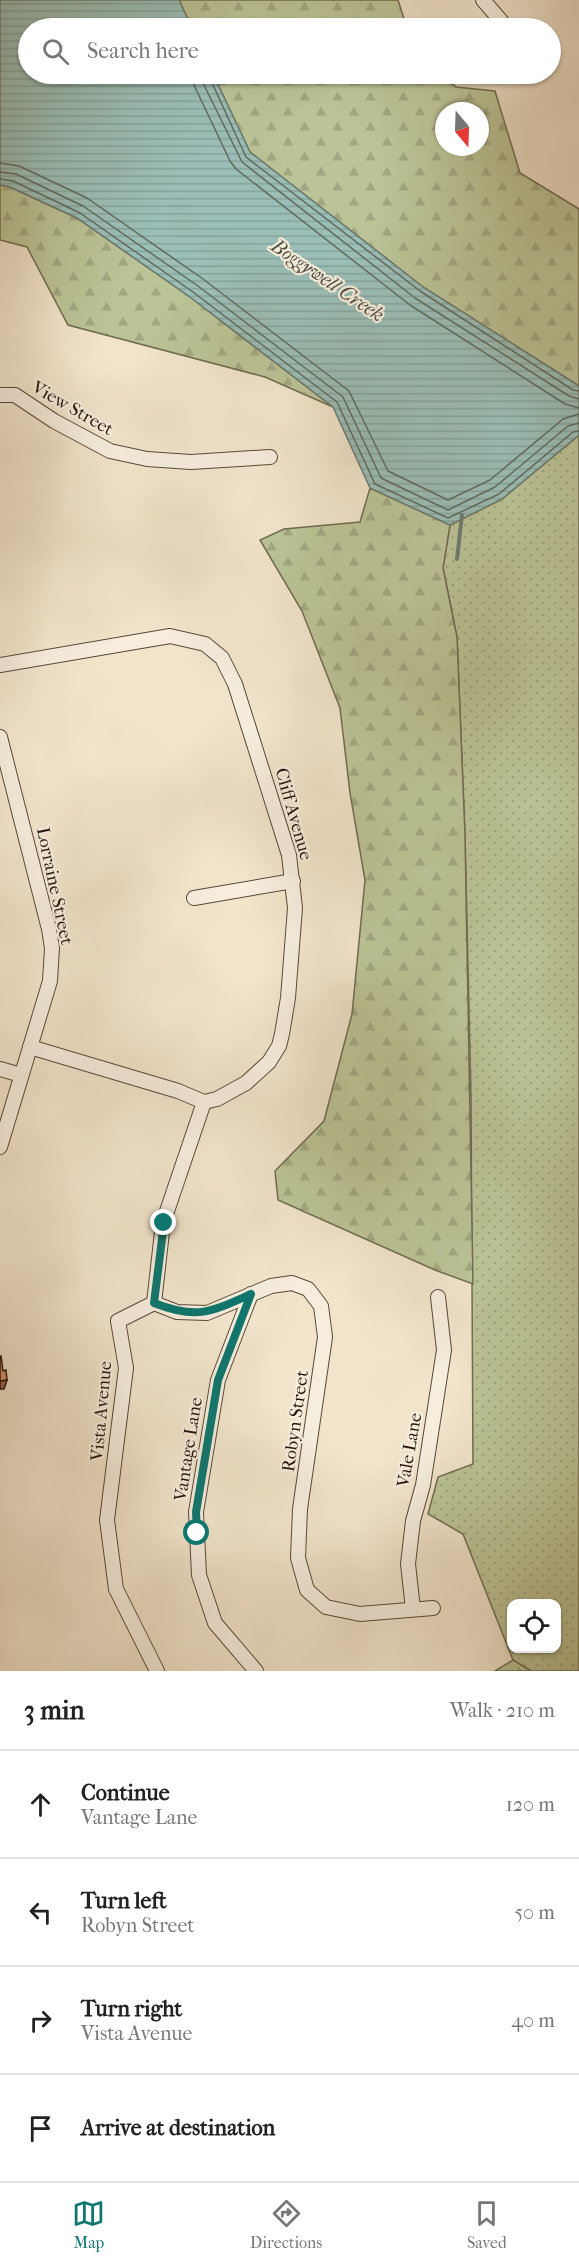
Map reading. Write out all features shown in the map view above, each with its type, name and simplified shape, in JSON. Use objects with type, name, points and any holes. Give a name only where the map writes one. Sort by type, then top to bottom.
[{"type":"street","points":[[483,0],[499,18]]},
{"type":"street","name":"View Street","points":[[0,395],[15,395],[54,421],[110,451],[147,459],[191,462],[270,457]]},
{"type":"street","name":"Cliff Avenue","points":[[0,665],[170,636],[205,644],[222,658],[235,684],[289,855],[295,908],[293,940],[288,998],[279,1046],[269,1062],[252,1078],[217,1099],[204,1102]]},
{"type":"street","name":"Lorraine Street","points":[[0,737],[52,948],[50,981],[0,1147]]},
{"type":"street","points":[[194,898],[293,881]]},
{"type":"street","points":[[30,1047],[178,1090],[204,1102],[164,1223],[154,1303]]},
{"type":"street","points":[[0,1069],[21,1076]]},
{"type":"street","name":"Robyn Street","points":[[154,1303],[177,1312],[207,1312],[272,1286],[292,1283],[308,1289],[321,1306],[325,1337],[300,1509],[298,1558],[307,1590],[326,1607],[360,1614],[433,1608]]},
{"type":"street","name":"Vantage Lane","points":[[251,1294],[218,1380],[196,1512],[199,1575],[215,1623],[255,1671]]},
{"type":"street","name":"Vale Lane","points":[[413,1609],[408,1564],[413,1521],[423,1485],[444,1350],[438,1297]]},
{"type":"street","name":"Vista Avenue","points":[[154,1303],[118,1321],[126,1368],[107,1520],[116,1588],[143,1646],[158,1671]]},
{"type":"green space","points":[[179,0],[398,0],[404,18],[187,18]]},
{"type":"green space","points":[[218,84],[453,84],[456,87],[495,91],[520,173],[579,209],[579,386],[423,287],[250,152]]},
{"type":"green space","points":[[0,185],[10,187],[77,218],[190,297],[333,407],[265,377],[68,325],[27,247],[0,240]]},
{"type":"green space","points":[[579,435],[579,1671],[531,1671],[513,1660],[510,1653],[561,1653],[561,1599],[507,1599],[507,1645],[463,1534],[428,1514],[438,1477],[473,1464],[471,1097],[465,835],[457,637],[443,568],[450,525],[502,499]]},
{"type":"green space","points":[[370,488],[450,525],[443,568],[457,637],[465,835],[473,1284],[435,1270],[278,1200],[275,1171],[324,1121],[352,1014],[365,880],[350,793],[340,708],[302,611],[260,540],[284,529],[360,522]]},
{"type":"green space","points":[[513,1660],[531,1671],[495,1671]]},
{"type":"water","points":[[0,0],[179,0],[187,18],[18,18],[18,84],[218,84],[250,152],[423,287],[579,386],[579,435],[502,499],[450,525],[370,488],[333,407],[190,297],[77,218],[10,187],[0,185]]},
{"type":"building","points":[[0,1356],[3,1371],[6,1370],[7,1380],[0,1381]]},
{"type":"waterway","name":"Boggywell Creek","points":[[457,559],[462,515]]},
{"type":"route","points":[[164,1223],[154,1303],[177,1312],[207,1312],[251,1294],[218,1380],[196,1512],[197,1533]]}]
